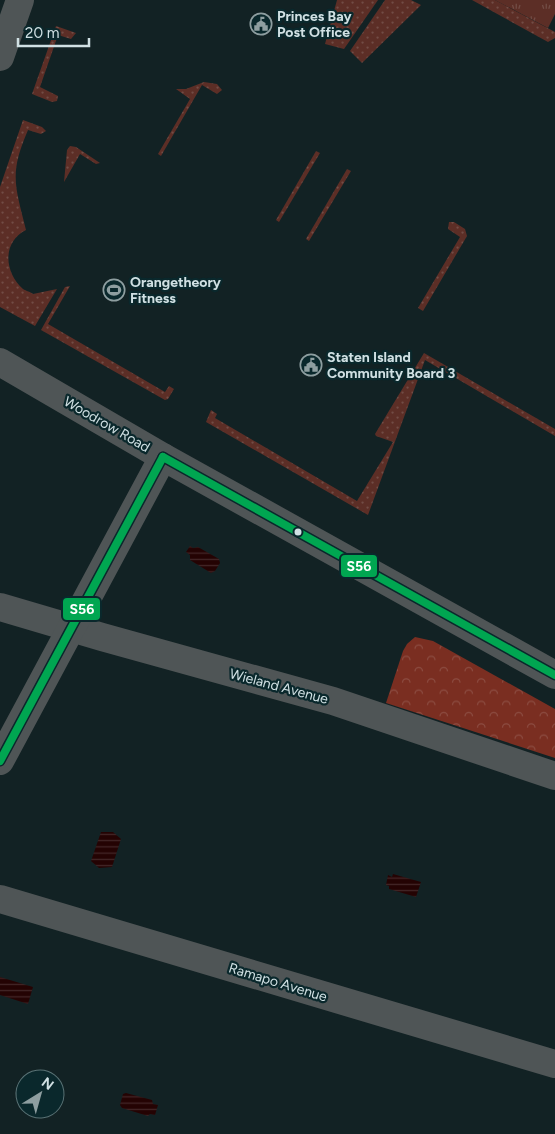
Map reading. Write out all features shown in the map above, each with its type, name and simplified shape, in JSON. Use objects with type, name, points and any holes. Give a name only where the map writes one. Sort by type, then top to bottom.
[{"type":"street","points":[[0,57],[20,0]]},
{"type":"street","name":"Woodrow Road","points":[[0,362],[163,457],[555,675]]},
{"type":"street","points":[[0,761],[163,457]]},
{"type":"street","name":"Wieland Avenue","points":[[0,607],[332,701],[555,776]]},
{"type":"street","name":"Ramapo Avenue","points":[[0,899],[555,1064]]},
{"type":"green space","points":[[337,0],[378,0],[344,49],[325,44]]},
{"type":"green space","points":[[385,0],[411,0],[421,5],[362,63],[350,51]]},
{"type":"green space","points":[[472,0],[495,0],[555,32],[555,38],[548,42]]},
{"type":"green space","points":[[495,0],[555,0],[555,14],[548,28]]},
{"type":"green space","points":[[56,26],[76,33],[71,39],[58,35],[40,87],[58,96],[57,101],[52,102],[32,94]]},
{"type":"green space","points":[[204,82],[217,84],[222,90],[217,94],[202,85],[161,156],[158,154],[190,99],[176,89],[186,89]]},
{"type":"green space","points":[[23,120],[42,127],[46,131],[41,134],[28,130],[18,158],[16,169],[17,190],[26,230],[18,235],[9,249],[9,266],[12,274],[23,289],[33,294],[57,289],[35,326],[0,307],[0,187]]},
{"type":"green space","points":[[70,146],[76,147],[100,163],[96,164],[80,154],[64,182],[67,150]]},
{"type":"green space","points":[[316,151],[320,153],[279,222],[276,220]]},
{"type":"green space","points":[[347,169],[351,171],[309,241],[306,239]]},
{"type":"green space","points":[[449,222],[454,222],[465,229],[467,236],[423,311],[418,308],[460,237],[448,229]]},
{"type":"green space","points":[[70,286],[48,324],[165,392],[169,386],[174,389],[168,399],[165,400],[41,330],[65,287]]},
{"type":"green space","points":[[424,353],[555,429],[555,436],[425,360],[368,515],[206,422],[211,410],[217,414],[215,418],[357,501],[393,442],[375,434]]},
{"type":"green space","points":[[415,637],[433,641],[555,709],[555,758],[386,703],[403,651],[407,644]]},
{"type":"shaded area","points":[[190,546],[193,548],[198,547],[219,559],[220,563],[215,571],[211,573],[190,560],[190,555],[186,552]]},
{"type":"shaded area","points":[[101,832],[113,832],[121,839],[112,867],[99,868],[91,861]]},
{"type":"shaded area","points":[[393,874],[421,882],[416,897],[389,889],[389,886],[386,885],[388,875],[392,877]]},
{"type":"shaded area","points":[[0,977],[33,987],[28,1004],[0,995]]},
{"type":"shaded area","points":[[126,1093],[152,1100],[153,1104],[158,1105],[155,1115],[150,1114],[148,1116],[122,1108],[120,1105],[123,1094]]},
{"type":"transit line","name":"S56","points":[[163,457],[555,675]]},
{"type":"transit line","name":"S56","points":[[0,761],[163,457]]},
{"type":"place","name":"Princes Bay Post Office","points":[[261,24]]},
{"type":"place","name":"Orangetheory Fitness","points":[[114,290]]},
{"type":"place","name":"Staten Island Community Board 3","points":[[311,365]]}]
